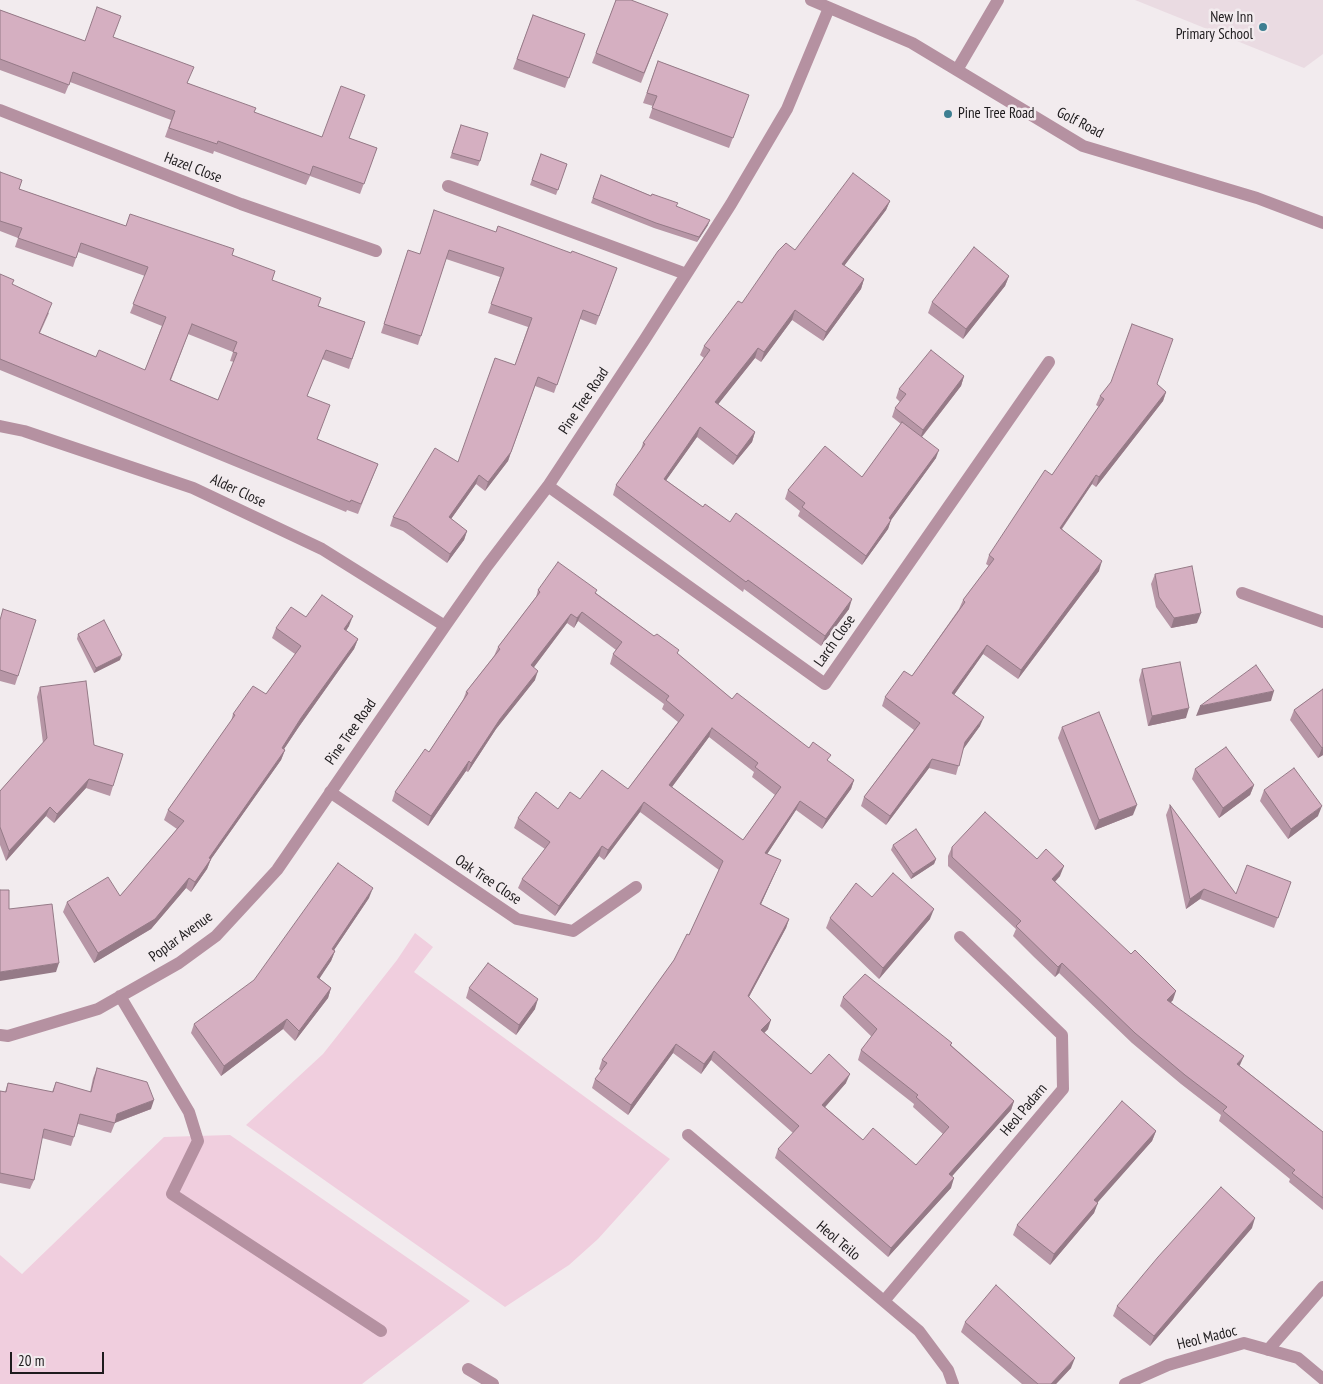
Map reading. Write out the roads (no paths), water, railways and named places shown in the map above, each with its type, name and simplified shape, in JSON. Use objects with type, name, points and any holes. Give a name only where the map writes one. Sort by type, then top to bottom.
[{"type":"street","name":"Golf Road","points":[[811,0],[912,43],[1084,146],[1257,198],[1323,223]]},
{"type":"street","points":[[958,70],[998,0]]},
{"type":"street","name":"Pine Tree Road","points":[[330,792],[487,566],[548,486],[731,204],[787,109],[829,8]]},
{"type":"street","name":"Hazel Close","points":[[0,110],[241,204],[376,251]]},
{"type":"street","points":[[448,186],[686,274]]},
{"type":"street","name":"Larch Close","points":[[548,486],[824,684],[1049,362]]},
{"type":"street","name":"Alder Close","points":[[0,426],[24,431],[193,488],[322,549],[445,626]]},
{"type":"street","points":[[1242,594],[1323,622]]},
{"type":"street","name":"Oak Tree Close","points":[[330,792],[516,919],[573,931],[636,887]]},
{"type":"street","name":"Poplar Avenue","points":[[0,1035],[8,1036],[98,1009],[179,963],[216,936],[277,870],[330,792]]},
{"type":"street","name":"Heol Padarn","points":[[884,1301],[1063,1089],[1062,1035],[960,937]]},
{"type":"street","points":[[120,996],[189,1112],[198,1141],[172,1194],[381,1331]]},
{"type":"street","name":"Heol Teilo","points":[[688,1135],[919,1331],[948,1370],[953,1384]]},
{"type":"street","points":[[1268,1350],[1323,1287]]},
{"type":"street","name":"Heol Madoc","points":[[1125,1384],[1168,1365],[1244,1343],[1298,1358],[1323,1379]]},
{"type":"street","points":[[468,1369],[493,1384]]},
{"type":"place","name":"New Inn Primary School","points":[[1263,27]]},
{"type":"place","name":"Pine Tree Road","points":[[948,114]]}]
